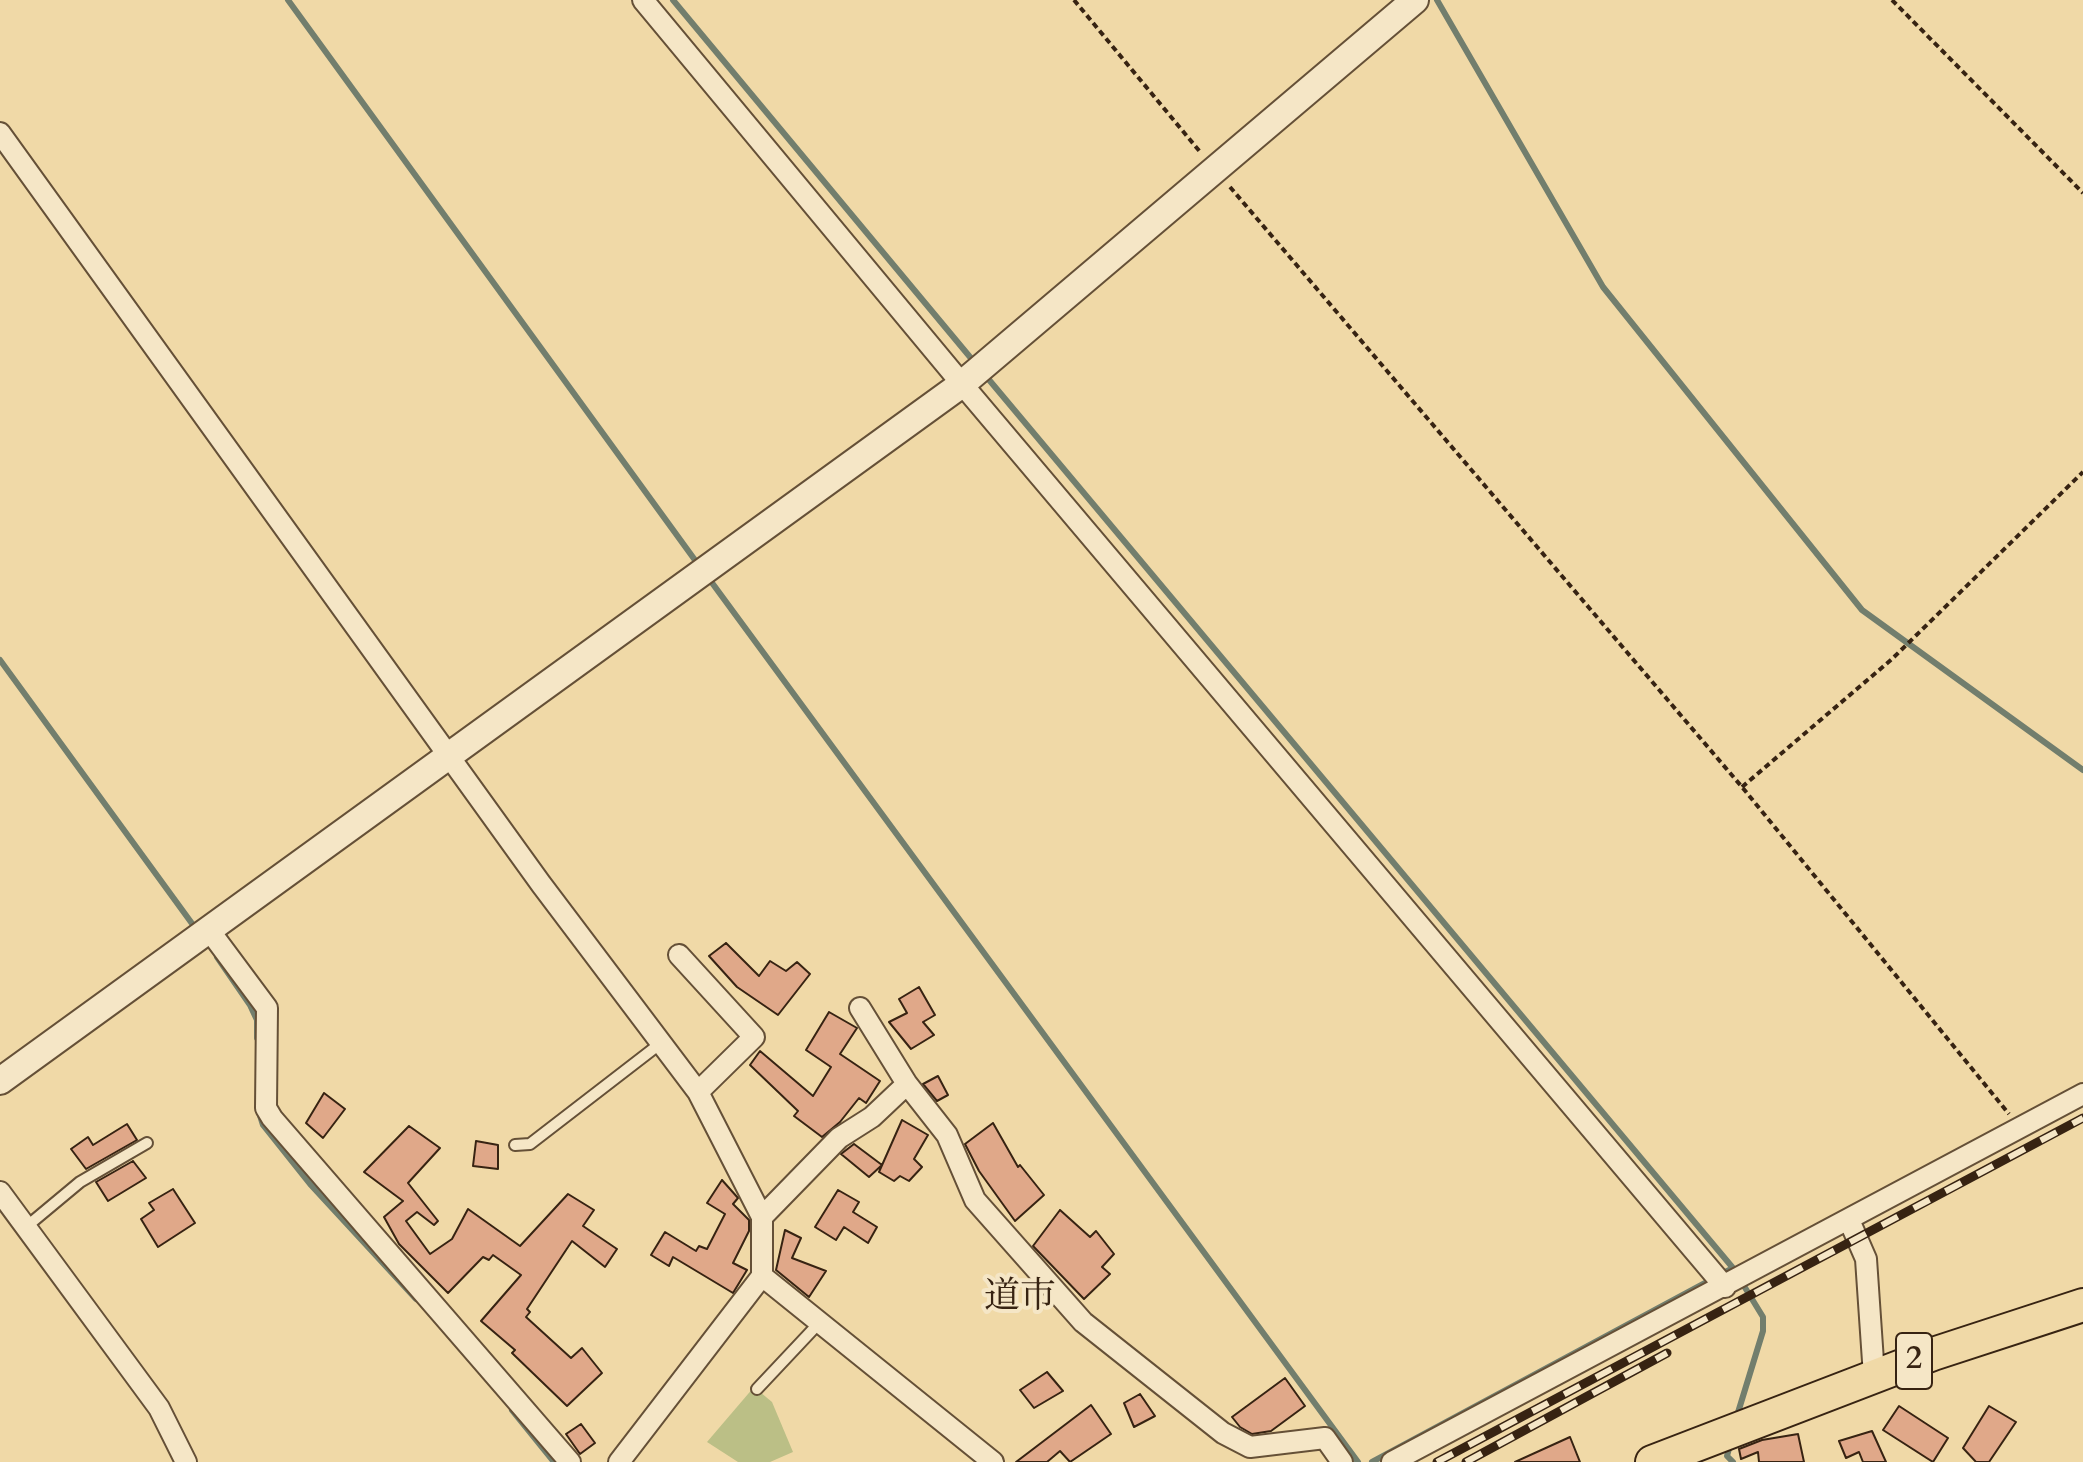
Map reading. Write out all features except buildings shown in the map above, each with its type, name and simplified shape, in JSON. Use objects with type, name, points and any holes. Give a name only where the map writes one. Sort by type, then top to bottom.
[{"type":"main road","name":"2","points":[[1652,1462],[1718,1442],[1874,1376],[2083,1305]]},
{"type":"street","points":[[643,0],[962,384],[1725,1287]]},
{"type":"street","points":[[0,1081],[962,384],[1415,0]]},
{"type":"street","points":[[0,133],[541,884],[698,1092],[762,1217],[762,1276],[619,1462]]},
{"type":"street","points":[[209,930],[267,1008],[266,1108],[272,1118],[570,1462]]},
{"type":"street","points":[[679,955],[754,1037],[698,1092]]},
{"type":"street","points":[[860,1008],[907,1084],[947,1135],[975,1200],[1083,1322],[1223,1433],[1250,1447],[1325,1438],[1342,1462]]},
{"type":"street","points":[[762,1217],[839,1138],[872,1117],[907,1084]]},
{"type":"street","points":[[1392,1462],[2083,1094]]},
{"type":"street","points":[[0,1192],[159,1408],[186,1462]]},
{"type":"street","points":[[1849,1220],[1866,1259],[1874,1376]]},
{"type":"street","points":[[762,1276],[993,1462]]},
{"type":"lane","points":[[515,1145],[530,1144],[661,1043]]},
{"type":"lane","points":[[26,1227],[80,1182],[147,1143]]},
{"type":"lane","points":[[757,1389],[821,1321]]},
{"type":"path","points":[[1074,0],[1742,787],[2021,1129]]},
{"type":"path","points":[[1892,0],[2083,193]]},
{"type":"path","points":[[1742,787],[1892,659],[2083,472]]},
{"type":"green space","points":[[754,1387],[772,1402],[793,1452],[770,1462],[738,1462],[707,1442]]},
{"type":"waterway","points":[[288,0],[700,567]]},
{"type":"waterway","points":[[673,0],[975,363]]},
{"type":"waterway","points":[[1437,0],[1603,287],[1862,610],[2083,770]]},
{"type":"waterway","points":[[985,375],[1733,1268],[1763,1317],[1763,1331],[1736,1419]]},
{"type":"waterway","points":[[707,576],[1358,1462]]},
{"type":"waterway","points":[[0,660],[196,929]]},
{"type":"waterway","points":[[217,957],[250,1005],[257,1020],[257,1038]]},
{"type":"waterway","points":[[258,1109],[263,1125],[310,1184],[416,1299]]},
{"type":"waterway","points":[[1372,1462],[1733,1268]]},
{"type":"waterway","points":[[512,1410],[554,1462]]},
{"type":"waterway","points":[[1730,1445],[1727,1456],[1733,1462]]},
{"type":"railway","points":[[1437,1462],[2083,1118]]},
{"type":"railway","points":[[1466,1462],[1667,1353]]},
{"type":"district","name":"道市","points":[[1020,1299]]}]
